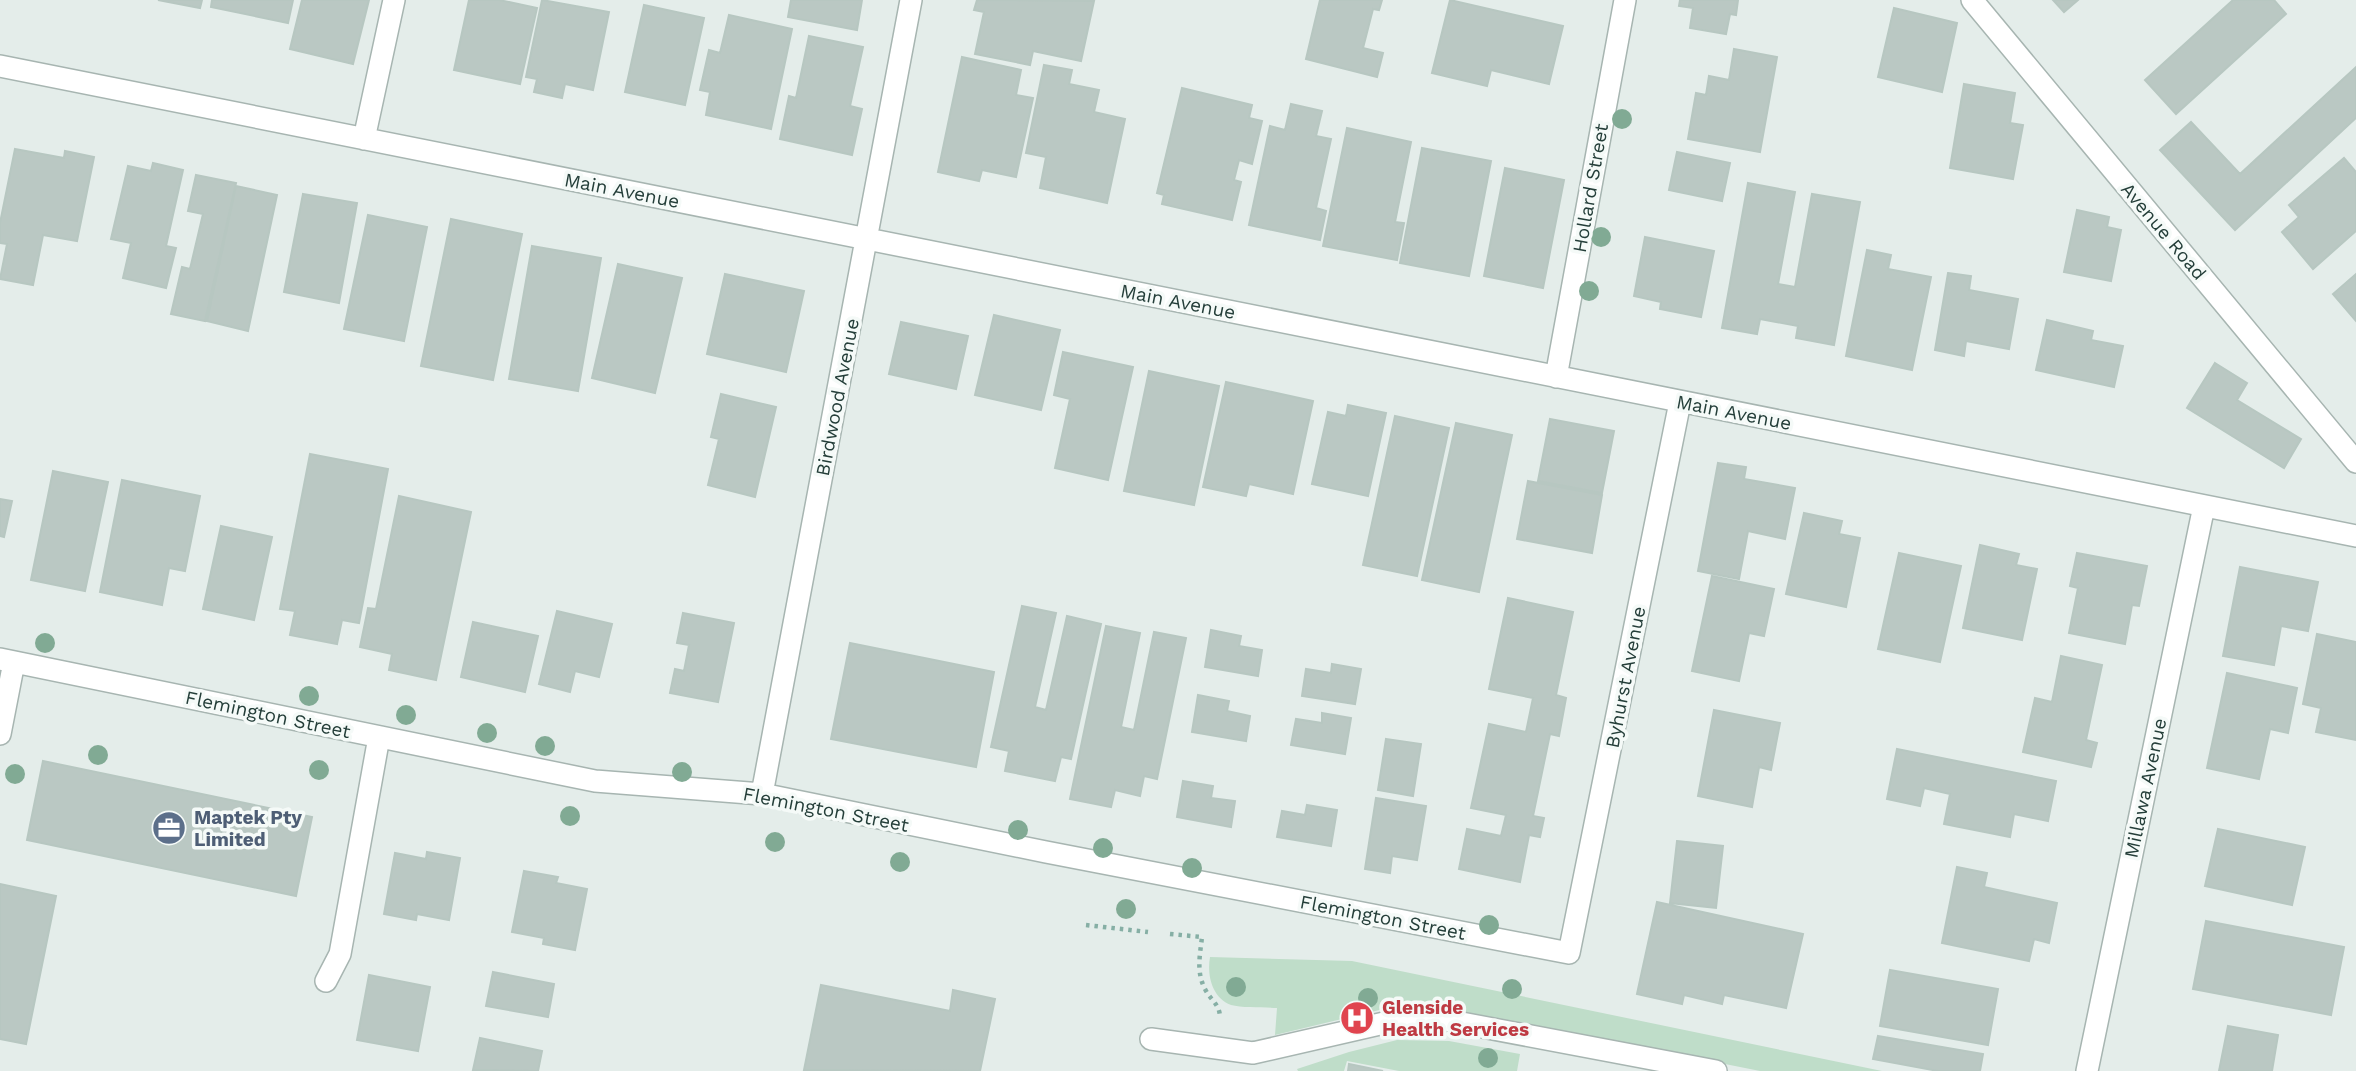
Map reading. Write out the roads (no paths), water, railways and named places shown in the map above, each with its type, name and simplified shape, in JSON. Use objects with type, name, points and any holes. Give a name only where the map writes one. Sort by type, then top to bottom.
[{"type":"street","points":[[364,139],[394,0]]},
{"type":"street","name":"Birdwood Avenue","points":[[762,794],[911,0]]},
{"type":"street","name":"Hollard Street","points":[[1556,377],[1625,0]]},
{"type":"street","name":"Avenue Road","points":[[1972,0],[2356,462]]},
{"type":"street","name":"Main Avenue","points":[[0,66],[2356,536]]},
{"type":"street","name":"Byhurst Avenue","points":[[1569,953],[1680,402]]},
{"type":"street","name":"Millawa Avenue","points":[[2087,1071],[2204,506]]},
{"type":"street","points":[[0,734],[7,661]]},
{"type":"street","name":"Flemington Street","points":[[7,661],[595,781],[762,794],[1569,953]]},
{"type":"street","points":[[326,981],[340,954],[379,737]]},
{"type":"street","points":[[1151,1039],[1253,1053],[1419,1015],[1716,1071]]},
{"type":"place","name":"Maptek Pty Limited","points":[[169,828]]},
{"type":"place","name":"Glenside Health Services","points":[[1357,1018]]}]
